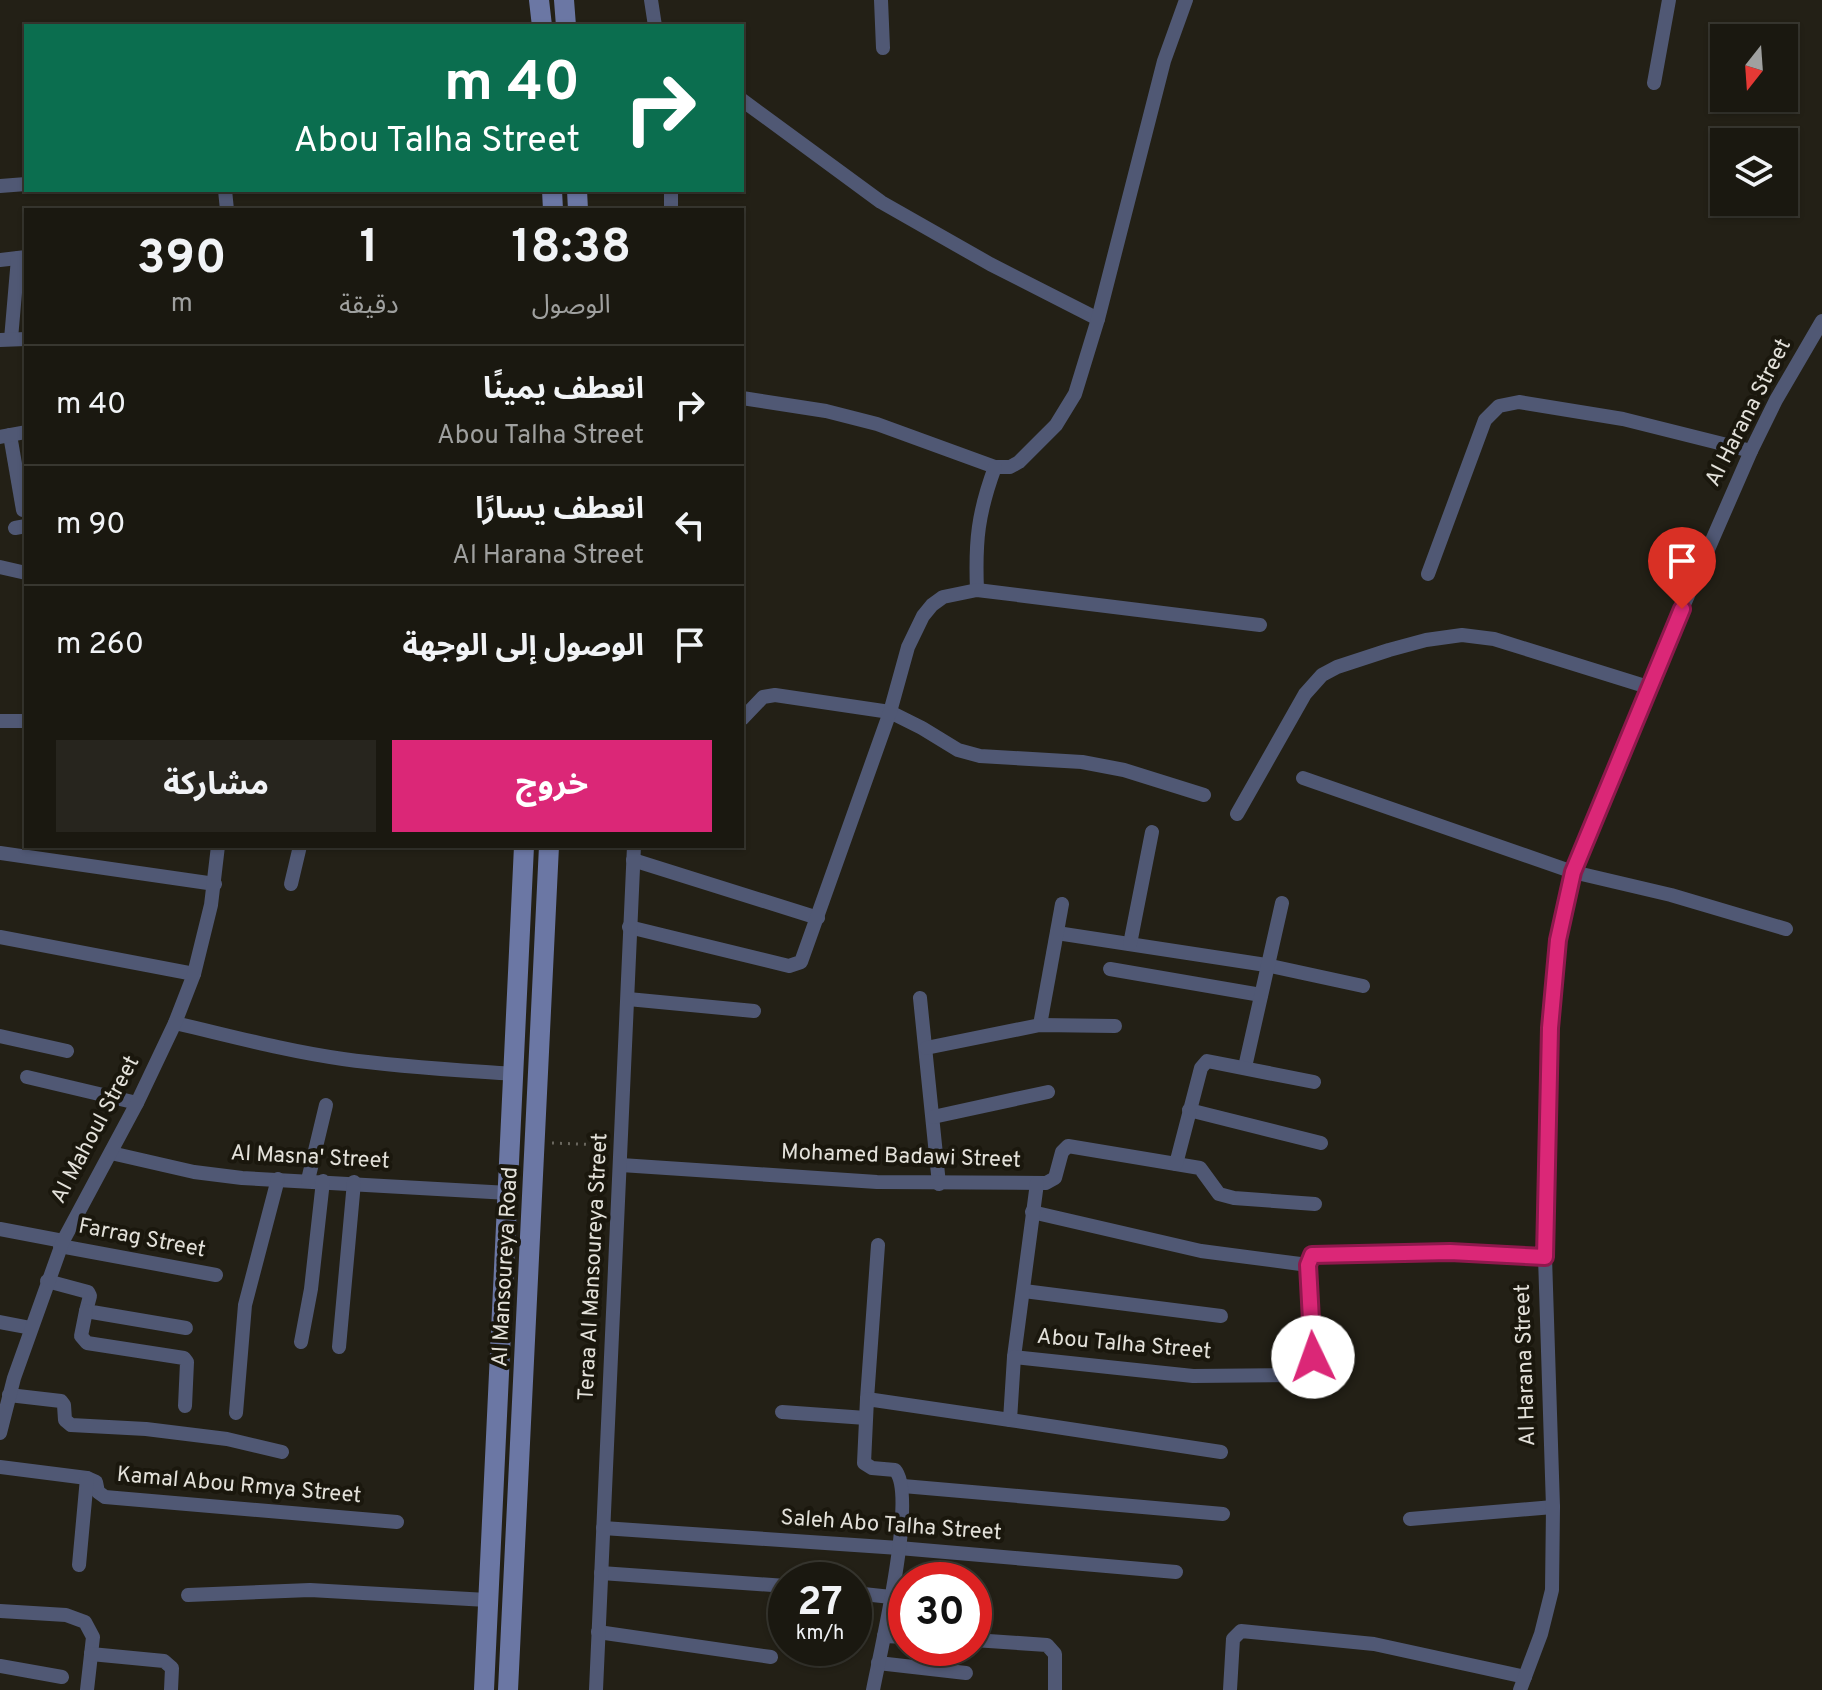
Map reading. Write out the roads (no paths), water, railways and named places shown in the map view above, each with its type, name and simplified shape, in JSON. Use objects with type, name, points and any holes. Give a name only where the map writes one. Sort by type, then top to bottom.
[{"type":"main road","points":[[539,0],[542,24]]},
{"type":"main road","points":[[564,0],[566,24]]},
{"type":"main road","name":"Al Mansoureya Road","points":[[484,1690],[524,848]]},
{"type":"main road","name":"Al Mansoureya Road","points":[[508,1690],[549,848]]},
{"type":"main road","points":[[498,1417],[522,1419]]},
{"type":"street","points":[[651,0],[655,24]]},
{"type":"street","points":[[881,0],[883,48]]},
{"type":"street","points":[[744,398],[826,411],[877,424],[995,467],[1010,467],[1019,462],[1067,412],[1075,394],[1098,319],[1164,61],[1186,0]]},
{"type":"street","points":[[1654,83],[1669,0]]},
{"type":"street","points":[[744,101],[881,202],[990,264],[1098,319]]},
{"type":"street","points":[[0,186],[24,184]]},
{"type":"street","points":[[0,260],[22,258],[12,339]]},
{"type":"street","name":"Al Harana Street","points":[[1522,1684],[1541,1634],[1552,1590],[1553,1507],[1545,1257],[1550,1028],[1558,940],[1573,872],[1648,687],[1751,451],[1776,400],[1822,321]]},
{"type":"street","points":[[1428,574],[1485,420],[1493,410],[1505,403],[1519,402],[1579,411],[1751,451]]},
{"type":"street","points":[[5,436],[23,510]]},
{"type":"street","points":[[977,590],[977,526],[995,467]]},
{"type":"street","points":[[0,567],[24,573]]},
{"type":"street","points":[[629,927],[794,967],[801,962],[890,712],[908,647],[923,616],[943,597],[977,590],[1260,625]]},
{"type":"street","points":[[1237,814],[1305,694],[1322,675],[1389,650],[1462,635],[1494,639],[1648,687]]},
{"type":"street","points":[[744,717],[763,697],[775,695],[890,712],[958,750],[969,753],[1082,762],[1124,770],[1204,795]]},
{"type":"street","points":[[0,721],[24,721]]},
{"type":"street","points":[[1303,778],[1573,872],[1671,895],[1786,929]]},
{"type":"street","points":[[1130,944],[1152,832]]},
{"type":"street","name":"Al Mahoul Street","points":[[0,1433],[9,1395],[7,1377],[31,1328],[62,1244],[137,1103],[175,1023],[194,974],[215,884],[218,848]]},
{"type":"street","points":[[291,884],[300,848]]},
{"type":"street","points":[[0,853],[215,884]]},
{"type":"street","points":[[634,853],[818,918]]},
{"type":"street","name":"Teraa Al Mansoureya Street","points":[[596,1690],[634,853]]},
{"type":"street","points":[[1245,1067],[1282,903]]},
{"type":"street","points":[[1040,1025],[1062,904]]},
{"type":"street","points":[[1057,933],[1266,965],[1363,986]]},
{"type":"street","points":[[0,937],[194,974]]},
{"type":"street","points":[[1110,969],[1261,995]]},
{"type":"street","points":[[920,998],[939,1184]]},
{"type":"street","points":[[628,999],[754,1011]]},
{"type":"street","points":[[175,1023],[341,1059],[427,1069],[514,1074]]},
{"type":"street","points":[[926,1048],[1040,1025],[1115,1026]]},
{"type":"street","points":[[0,1036],[67,1051]]},
{"type":"street","points":[[1314,1082],[1212,1060],[1203,1064],[1176,1164],[1200,1168],[1219,1194],[1234,1198],[1315,1204]]},
{"type":"street","points":[[27,1077],[137,1103]]},
{"type":"street","points":[[933,1117],[1048,1092]]},
{"type":"street","points":[[301,1342],[315,1262],[315,1181],[326,1105]]},
{"type":"street","points":[[1189,1110],[1321,1143]]},
{"type":"street","name":"Mohamed Badawi Street","points":[[621,1165],[863,1182],[939,1184],[1050,1182],[1055,1178],[1062,1152],[1068,1146],[1176,1164]]},
{"type":"street","name":"Al Masna' Street","points":[[111,1153],[194,1172],[242,1178],[509,1193]]},
{"type":"street","points":[[236,1413],[245,1305],[278,1179]]},
{"type":"street","points":[[339,1347],[354,1182]]},
{"type":"street","points":[[1014,1357],[1037,1183]]},
{"type":"street","points":[[1032,1212],[1201,1251],[1308,1265],[1312,1255],[1320,1253],[1450,1252],[1545,1257]]},
{"type":"street","name":"Farrag Street","points":[[0,1229],[216,1275]]},
{"type":"street","points":[[878,1245],[864,1463],[872,1468],[895,1470],[903,1486],[897,1562]]},
{"type":"street","name":"Abou Talha Street","points":[[1010,1420],[1014,1357],[1193,1376],[1303,1375],[1310,1372],[1308,1265]]},
{"type":"street","points":[[47,1281],[88,1292],[90,1296],[81,1336],[87,1343],[184,1358],[187,1362],[185,1406]]},
{"type":"street","points":[[1024,1291],[1221,1316]]},
{"type":"street","points":[[86,1311],[186,1328]]},
{"type":"street","points":[[0,1322],[31,1328]]},
{"type":"street","points":[[9,1395],[61,1401],[65,1420],[71,1425],[188,1434],[227,1439],[282,1452]]},
{"type":"street","points":[[867,1399],[1221,1452]]},
{"type":"street","points":[[782,1412],[866,1418]]},
{"type":"street","name":"Kamal Abou Rmya Street","points":[[0,1467],[87,1478],[96,1482],[98,1492],[105,1497],[397,1522]]},
{"type":"street","name":"Kamal Abou Rmya Street","points":[[79,1565],[87,1478]]},
{"type":"street","points":[[903,1486],[1223,1514]]},
{"type":"street","points":[[1410,1519],[1553,1507]]},
{"type":"street","name":"Saleh Abo Talha Street","points":[[603,1528],[899,1548],[1176,1572]]},
{"type":"street","points":[[601,1573],[768,1585]]},
{"type":"street","points":[[188,1595],[310,1590],[487,1600]]},
{"type":"street","points":[[0,1611],[66,1615],[79,1619],[89,1627],[93,1637],[87,1690]]},
{"type":"street","points":[[873,1690],[888,1614]]},
{"type":"street","points":[[1230,1690],[1233,1639],[1241,1631],[1374,1644],[1522,1684]]},
{"type":"street","points":[[598,1632],[768,1657]]},
{"type":"street","points":[[884,1636],[888,1636]]},
{"type":"street","points":[[992,1641],[1047,1645],[1055,1654],[1055,1690]]},
{"type":"street","points":[[91,1654],[164,1661],[172,1668],[171,1690]]},
{"type":"street","points":[[878,1663],[966,1673]]},
{"type":"street","points":[[0,1666],[62,1677]]}]
